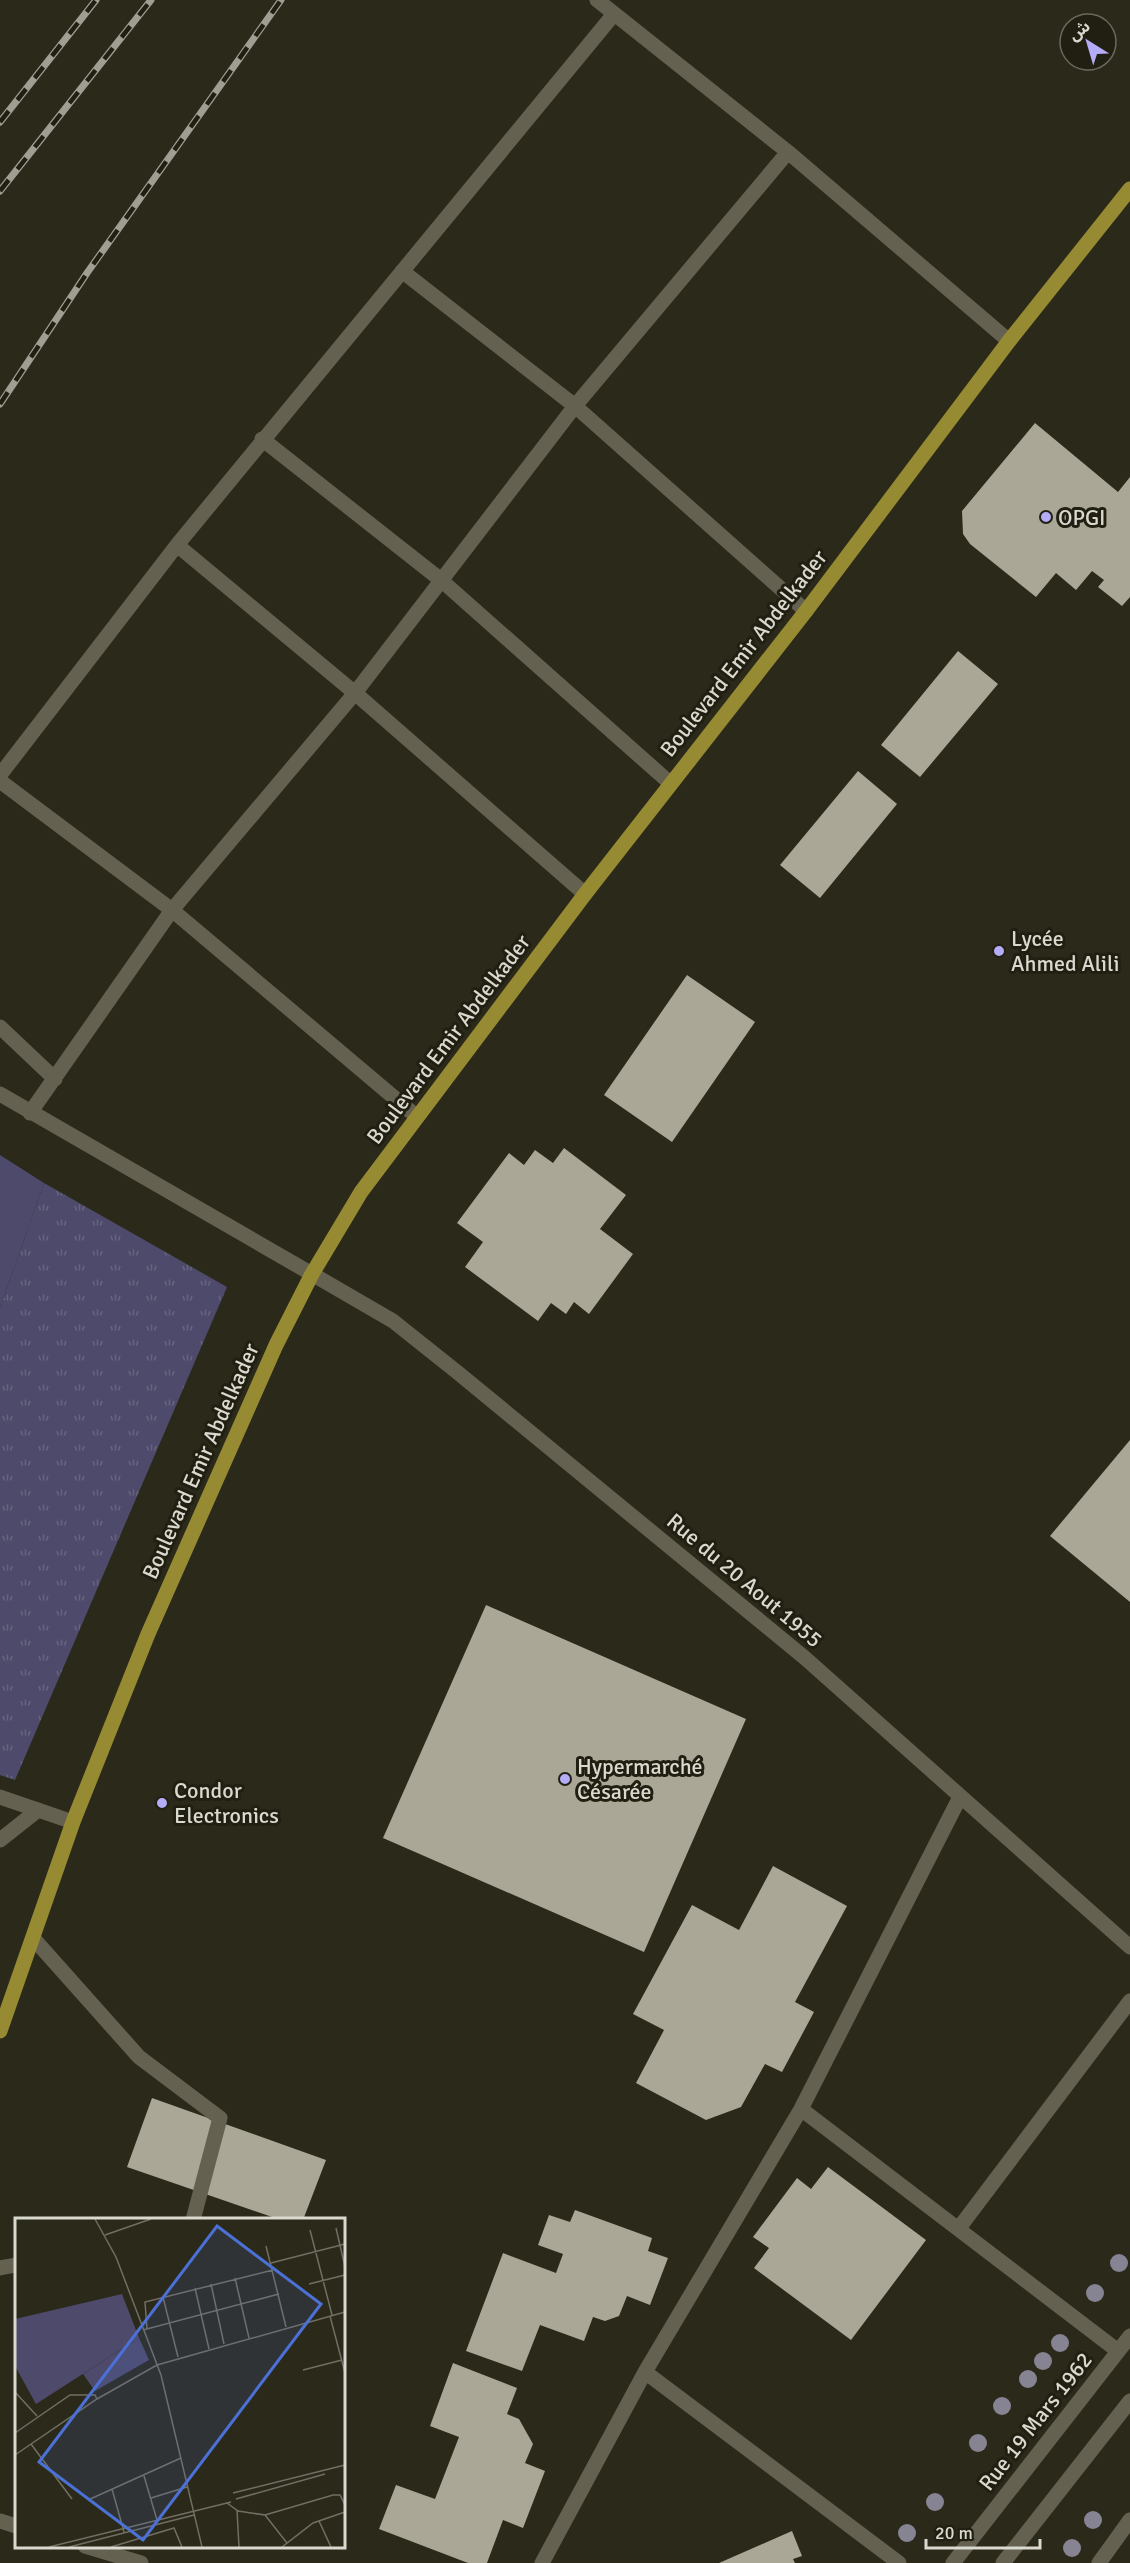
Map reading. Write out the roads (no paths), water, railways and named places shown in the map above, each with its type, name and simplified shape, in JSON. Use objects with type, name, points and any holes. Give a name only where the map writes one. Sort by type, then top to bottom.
[{"type":"main road","name":"Boulevard Emir Abdelkader","points":[[0,2031],[73,1822],[148,1634],[276,1345],[312,1274],[361,1192],[416,1116],[670,783],[806,611],[1009,341],[1130,189]]},
{"type":"street","points":[[597,0],[788,152],[1009,341]]},
{"type":"street","points":[[0,775],[177,545],[262,439],[614,14]]},
{"type":"street","points":[[30,1113],[172,910],[355,693],[575,406],[788,152]]},
{"type":"street","points":[[402,271],[575,406],[806,611]]},
{"type":"street","points":[[262,439],[441,580],[670,783]]},
{"type":"street","points":[[177,545],[355,693],[585,894]]},
{"type":"street","points":[[0,781],[172,910],[416,1116]]},
{"type":"street","points":[[0,1027],[55,1079]]},
{"type":"street","name":"Rue du 20 Aout 1955","points":[[0,1094],[393,1321],[805,1658],[1130,1947]]},
{"type":"street","points":[[0,1797],[73,1822]]},
{"type":"street","points":[[542,2563],[645,2372],[801,2109],[960,1797]]},
{"type":"street","points":[[0,1840],[38,1810]]},
{"type":"street","points":[[33,1938],[139,2057],[220,2118],[193,2218]]},
{"type":"street","points":[[959,2228],[1130,2001]]},
{"type":"street","points":[[801,2109],[1118,2351]]},
{"type":"street","points":[[0,2268],[15,2265]]},
{"type":"street","name":"Rue 19 Mars 1962","points":[[953,2563],[1130,2336]]},
{"type":"street","points":[[645,2372],[899,2563]]},
{"type":"street","points":[[1003,2563],[1130,2402]]},
{"type":"street","points":[[1099,2563],[1130,2520]]},
{"type":"street","points":[[0,2521],[15,2526]]},
{"type":"street","points":[[88,2548],[141,2563]]},
{"type":"railway","points":[[0,122],[96,0]]},
{"type":"railway","points":[[0,191],[151,0]]},
{"type":"railway","points":[[0,404],[87,273],[281,0]]},
{"type":"place","name":"OPGI","points":[[1046,517]]},
{"type":"place","name":"Lycée Ahmed Alili","points":[[999,951]]},
{"type":"place","name":"Hypermarché Césarée","points":[[565,1779]]},
{"type":"place","name":"Condor Electronics","points":[[162,1803]]}]
